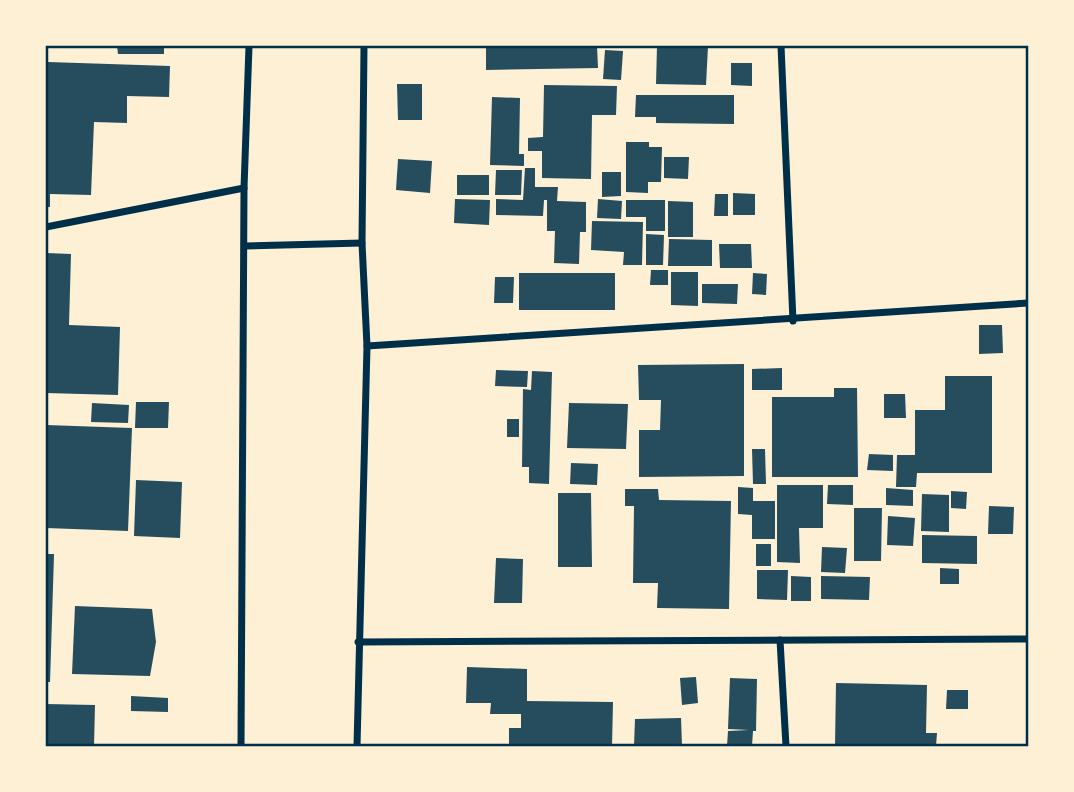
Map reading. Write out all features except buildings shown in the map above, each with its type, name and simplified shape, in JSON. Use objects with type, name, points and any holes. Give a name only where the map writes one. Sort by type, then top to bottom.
[{"type":"street","points":[[242,747],[244,187],[249,46]]},
{"type":"street","points":[[356,747],[367,346],[362,243],[363,46]]},
{"type":"street","points":[[781,46],[793,321]]},
{"type":"street","points":[[46,226],[244,187]]},
{"type":"street","points":[[244,246],[362,243]]},
{"type":"street","points":[[367,346],[793,321],[1028,303]]},
{"type":"street","points":[[358,642],[1028,639]]},
{"type":"street","points":[[780,640],[786,747]]}]
